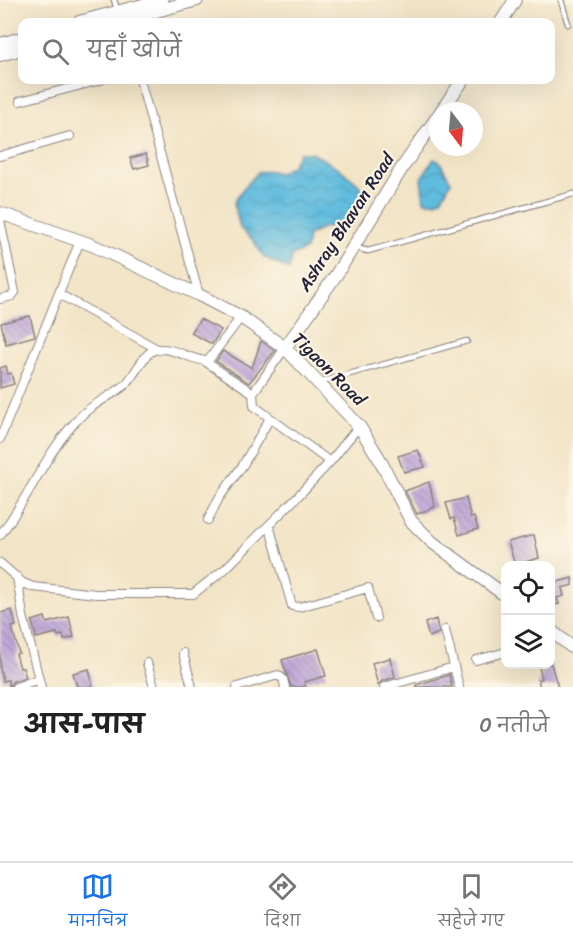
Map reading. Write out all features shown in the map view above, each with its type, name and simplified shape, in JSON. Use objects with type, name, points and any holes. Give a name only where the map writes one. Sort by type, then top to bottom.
[{"type":"street","points":[[121,14],[162,0]]},
{"type":"street","points":[[100,18],[197,0]]},
{"type":"street","points":[[504,18],[515,0]]},
{"type":"street","points":[[0,44],[18,39]]},
{"type":"street","points":[[0,55],[18,50]]},
{"type":"street","points":[[20,101],[86,84]]},
{"type":"street","points":[[141,84],[199,295]]},
{"type":"street","points":[[447,102],[460,84]]},
{"type":"street","name":"Ashray Bhavan Road","points":[[285,348],[429,129]]},
{"type":"street","points":[[0,156],[69,136]]},
{"type":"street","name":"Tigaon Road","points":[[0,213],[80,241],[199,295],[241,317],[285,348],[359,426],[379,458],[411,521],[432,542],[501,592]]},
{"type":"street","points":[[0,220],[15,292],[12,296],[0,299]]},
{"type":"street","points":[[0,439],[80,241]]},
{"type":"street","points":[[58,294],[159,350],[175,352],[206,362],[254,393]]},
{"type":"street","points":[[206,362],[241,317]]},
{"type":"street","points":[[285,348],[254,393],[255,408],[330,462]]},
{"type":"street","points":[[0,536],[34,480],[78,418],[98,401],[125,385],[150,353],[159,350]]},
{"type":"street","points":[[208,520],[219,498],[243,465],[270,418]]},
{"type":"street","points":[[0,563],[33,587],[96,594],[193,594],[225,569],[269,525],[330,462],[359,426]]},
{"type":"street","points":[[269,525],[292,606],[299,607],[368,588],[376,618]]},
{"type":"street","points":[[15,687],[40,683],[22,616],[17,577]]},
{"type":"street","points":[[445,630],[459,687]]},
{"type":"street","points":[[555,637],[573,648]]},
{"type":"street","points":[[476,660],[501,653]]},
{"type":"street","points":[[183,654],[192,687]]},
{"type":"street","points":[[147,663],[154,687]]},
{"type":"street","points":[[384,687],[454,667]]},
{"type":"street","points":[[240,687],[278,675],[283,679],[285,687]]},
{"type":"lane","points":[[561,0],[568,24]]},
{"type":"lane","points":[[353,247],[366,252],[573,194]]},
{"type":"lane","points":[[318,383],[467,342]]},
{"type":"water","points":[[299,153],[312,153],[339,168],[367,192],[348,226],[324,227],[308,236],[306,249],[292,256],[289,270],[264,257],[253,240],[240,228],[234,203],[258,172],[272,171],[277,174],[292,166]]},
{"type":"water","points":[[434,159],[440,162],[451,182],[439,201],[424,201],[421,178]]},
{"type":"building","points":[[146,154],[149,165],[134,169],[130,158]]},
{"type":"building","points":[[30,316],[35,336],[6,344],[1,323]]},
{"type":"building","points":[[200,319],[221,330],[212,344],[191,333]]},
{"type":"building","points":[[261,341],[275,351],[249,383],[216,361],[223,351],[252,368]]},
{"type":"building","points":[[6,366],[14,384],[0,388],[0,368]]},
{"type":"building","points":[[418,450],[425,467],[404,472],[398,456]]},
{"type":"building","points":[[429,482],[435,507],[417,514],[405,491]]},
{"type":"building","points":[[466,498],[471,518],[474,517],[478,529],[459,535],[446,503]]},
{"type":"building","points":[[534,535],[539,558],[514,561],[508,542]]},
{"type":"building","points":[[572,578],[573,585],[562,588],[564,596],[557,598],[559,604],[555,605],[555,583]]},
{"type":"building","points":[[12,610],[16,626],[12,627],[19,653],[16,654],[20,668],[23,668],[26,677],[13,681],[9,687],[8,680],[3,681],[0,669],[0,613]]},
{"type":"building","points":[[45,617],[47,623],[69,617],[74,637],[64,640],[63,635],[58,636],[57,633],[36,638],[32,621]]},
{"type":"building","points":[[436,619],[439,633],[429,637],[425,623]]},
{"type":"building","points":[[318,649],[326,676],[304,682],[306,687],[291,687],[282,660]]},
{"type":"building","points":[[390,658],[395,677],[382,681],[378,685],[372,663]]},
{"type":"building","points":[[89,669],[93,687],[77,687],[73,673]]},
{"type":"building","points":[[539,669],[553,669],[558,687],[540,687],[538,680],[542,678]]},
{"type":"building","points":[[449,675],[452,687],[416,687],[416,685]]}]
